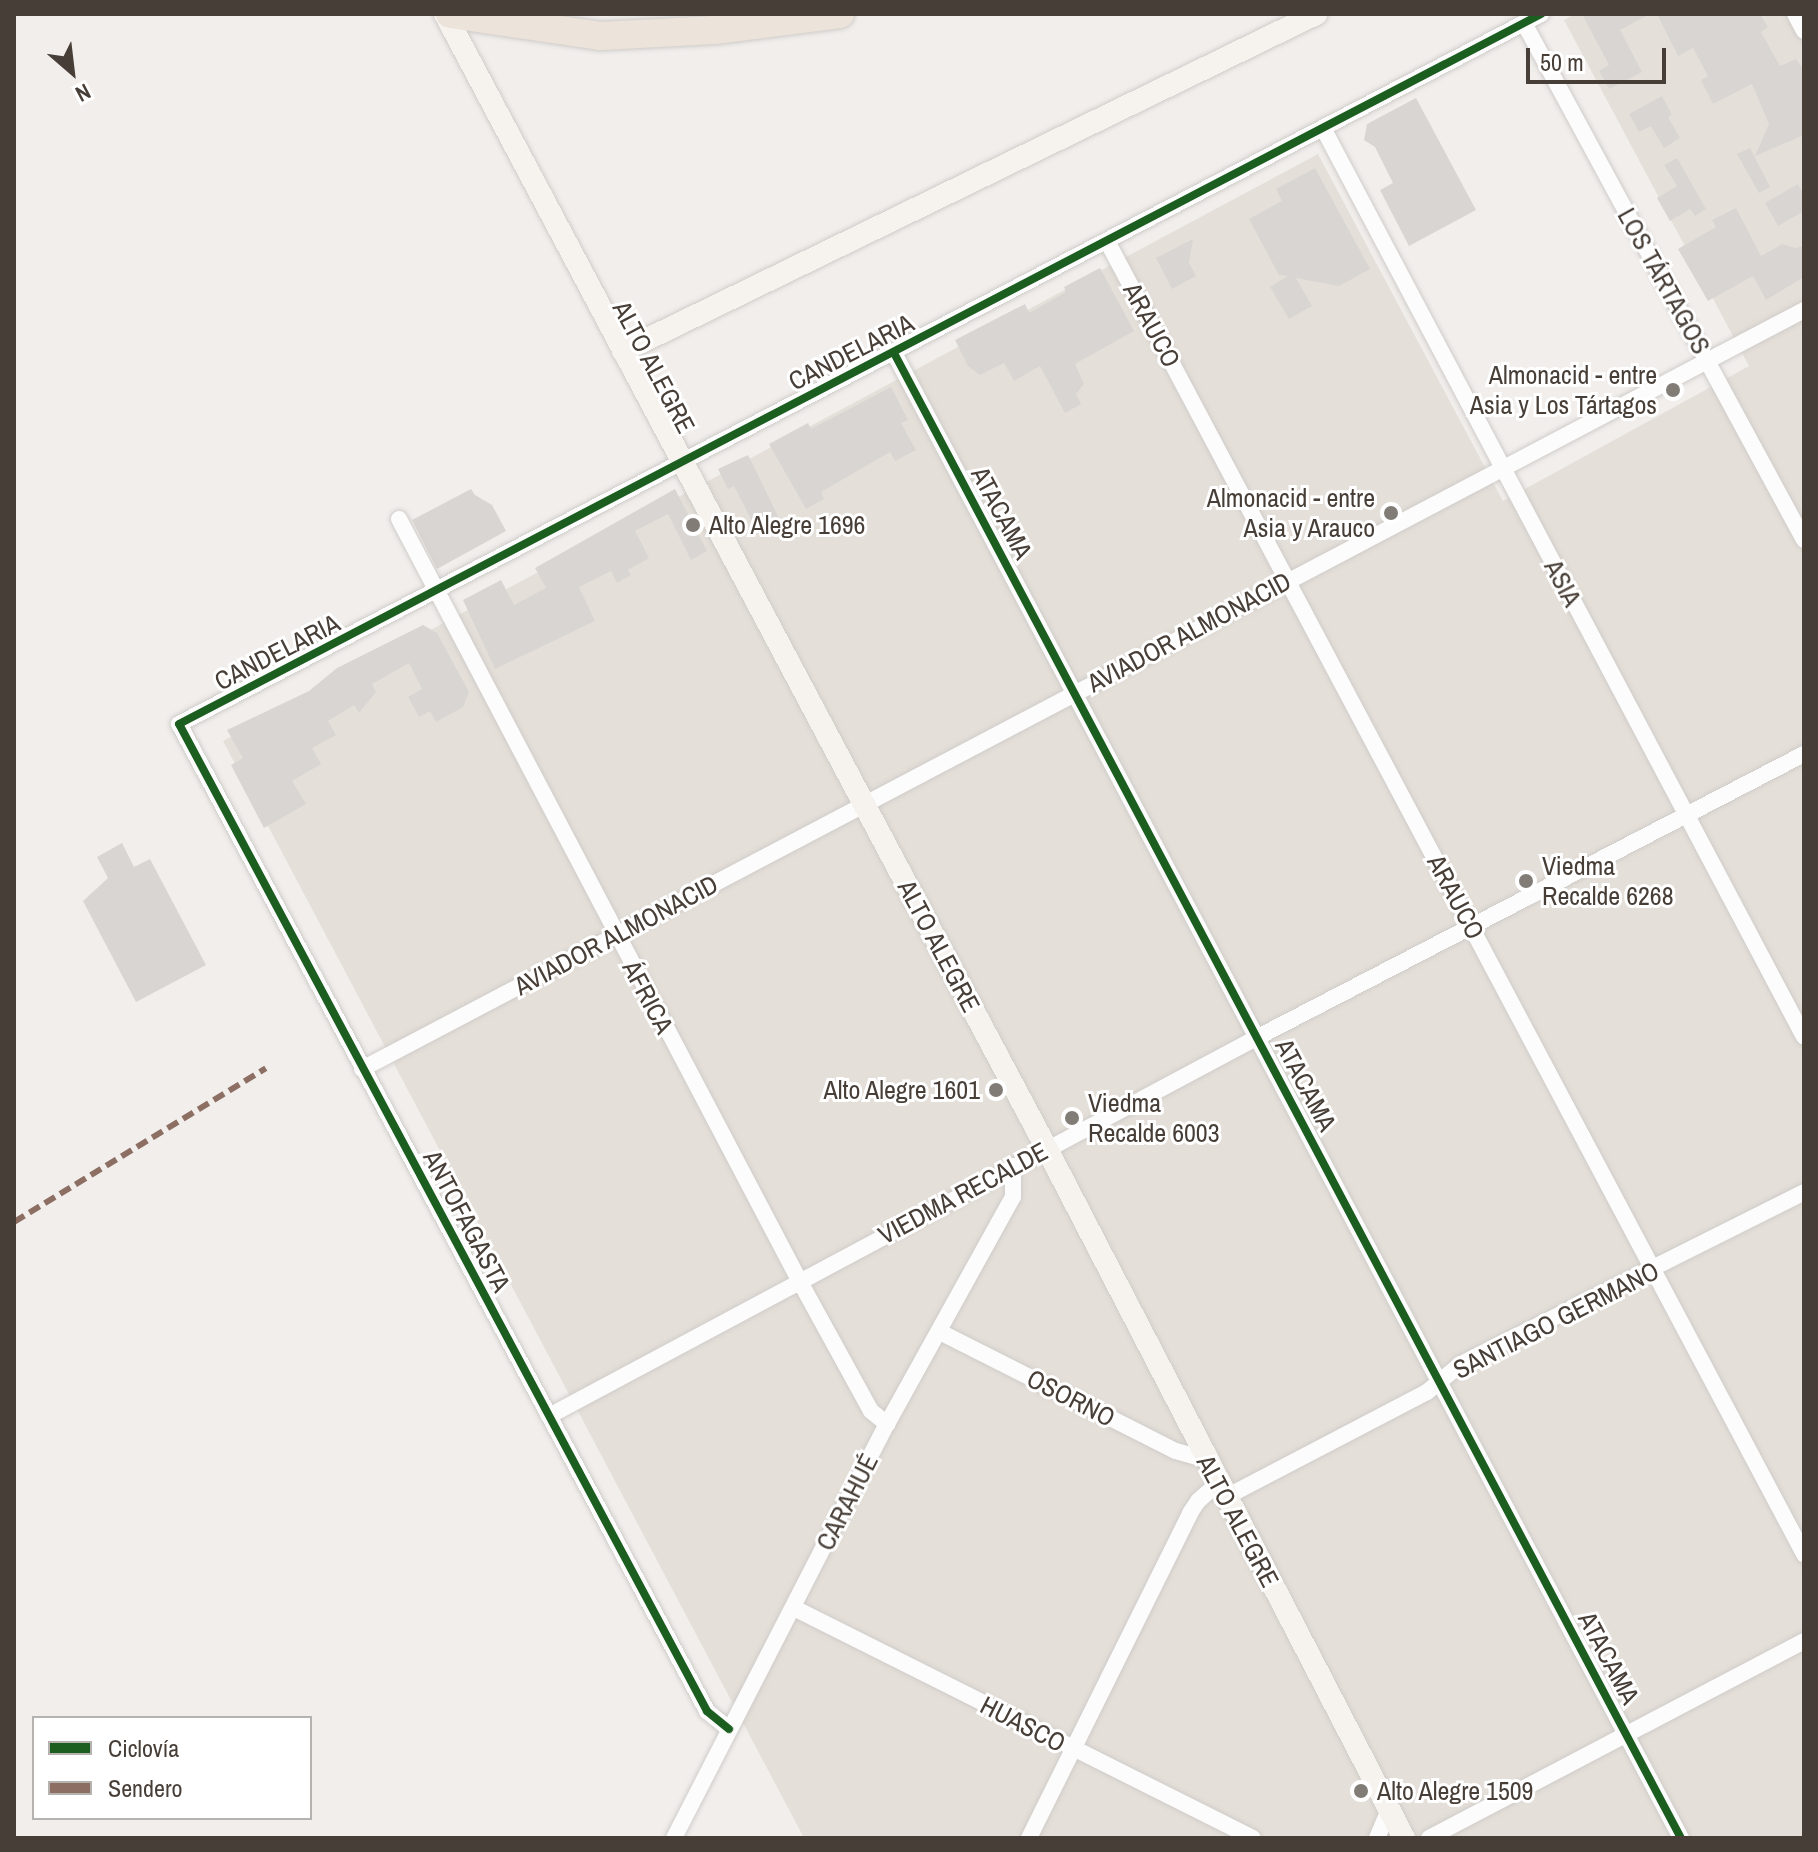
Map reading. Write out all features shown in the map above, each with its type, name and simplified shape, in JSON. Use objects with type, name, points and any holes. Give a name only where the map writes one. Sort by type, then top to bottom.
[{"type":"highway","points":[[448,14],[601,36],[715,30],[840,14]]},
{"type":"main road","name":"ALTO ALEGRE","points":[[448,14],[499,118],[1047,1149],[1204,1459],[1404,1838]]},
{"type":"main road","points":[[623,351],[1316,14]]},
{"type":"street","name":"CANDELARIA","points":[[179,724],[1541,14]]},
{"type":"street","points":[[1795,14],[1804,31]]},
{"type":"street","name":"LOS TÁRTAGOS","points":[[1524,23],[1804,540]]},
{"type":"street","name":"ASIA","points":[[1323,128],[1804,1037]]},
{"type":"street","name":"ARAUCO","points":[[1107,241],[1655,1268],[1804,1554]]},
{"type":"street","name":"AVIADOR ALMONACID","points":[[362,1069],[864,806],[1501,466],[1804,310]]},
{"type":"street","name":"ATACAMA","points":[[894,353],[1681,1838]]},
{"type":"street","name":"ÁFRICA","points":[[399,519],[435,593],[799,1280],[871,1411],[887,1424]]},
{"type":"street","name":"ANTOFAGASTA","points":[[179,724],[707,1711],[729,1729]]},
{"type":"street","name":"VIEDMA RECALDE","points":[[549,1416],[1013,1166],[1804,754]]},
{"type":"street","name":"CARAHUÉ","points":[[674,1838],[887,1424],[1013,1197],[1013,1166]]},
{"type":"street","name":"SANTIAGO GERMANO","points":[[1029,1838],[1198,1501],[1427,1392],[1461,1364],[1804,1192]]},
{"type":"street","name":"OSORNO","points":[[940,1332],[1176,1451],[1204,1459]]},
{"type":"street","name":"HUASCO","points":[[794,1608],[1253,1838]]},
{"type":"street","points":[[1429,1838],[1804,1641]]},
{"type":"street","points":[[1377,1838],[1389,1810]]},
{"type":"shaded area","points":[[1575,14],[1804,14],[1804,1838],[804,1838],[223,741],[1318,154],[1503,501],[1749,366],[1564,20]]},
{"type":"building","points":[[1582,14],[1650,14],[1620,30],[1642,72],[1609,89],[1599,71],[1609,65]]},
{"type":"building","points":[[1657,14],[1760,14],[1768,27],[1761,32],[1780,66],[1796,59],[1804,70],[1804,135],[1755,156],[1769,124],[1752,84],[1713,104],[1701,80],[1708,76],[1693,48],[1678,56]]},
{"type":"building","points":[[1662,96],[1672,115],[1668,117],[1680,138],[1664,148],[1651,126],[1639,132],[1629,114]]},
{"type":"building","points":[[1416,98],[1476,210],[1409,246],[1380,190],[1393,183],[1375,147],[1364,140],[1367,124]]},
{"type":"building","points":[[1750,148],[1770,187],[1759,193],[1737,154]]},
{"type":"building","points":[[1677,158],[1706,209],[1695,216],[1690,209],[1670,221],[1657,198],[1677,186],[1664,165]]},
{"type":"building","points":[[1315,168],[1370,269],[1339,286],[1296,278],[1312,306],[1289,319],[1270,287],[1288,276],[1279,275],[1249,219],[1282,201],[1276,189]]},
{"type":"building","points":[[1798,184],[1804,195],[1804,211],[1778,226],[1765,203]]},
{"type":"building","points":[[1736,208],[1761,256],[1782,244],[1795,248],[1804,246],[1804,277],[1766,300],[1753,276],[1708,301],[1678,249],[1716,227],[1712,220]]},
{"type":"building","points":[[1193,239],[1189,263],[1196,276],[1172,289],[1156,258]]},
{"type":"building","points":[[1100,268],[1134,331],[1075,364],[1084,384],[1076,394],[1081,404],[1065,413],[1040,366],[1014,381],[1004,363],[980,375],[968,366],[955,340],[1025,304],[1029,313],[1066,292],[1064,287]]},
{"type":"building","points":[[891,387],[908,420],[901,423],[916,450],[895,461],[890,452],[821,492],[824,499],[806,509],[769,444],[808,423],[811,429]]},
{"type":"building","points":[[748,455],[782,524],[759,535],[734,486],[728,489],[718,469]]},
{"type":"building","points":[[471,489],[492,505],[506,531],[437,569],[412,520]]},
{"type":"building","points":[[675,489],[707,551],[691,560],[668,514],[635,531],[649,558],[628,570],[631,575],[617,583],[611,571],[579,587],[595,621],[495,669],[463,600],[501,580],[514,605],[546,588],[535,568]]},
{"type":"building","points":[[423,625],[437,633],[469,692],[463,707],[436,722],[430,711],[419,717],[408,697],[422,689],[409,663],[372,684],[376,692],[359,713],[354,705],[328,721],[336,735],[312,748],[321,764],[292,781],[306,804],[264,828],[231,765],[243,758],[227,730],[309,691],[337,668]]},
{"type":"building","points":[[122,843],[134,867],[150,859],[206,965],[136,1002],[83,901],[108,878],[97,857]]},
{"type":"marked path","points":[[14,1222],[266,1068]]},
{"type":"cycle path","points":[[729,1729],[707,1711],[179,724],[1541,14]]},
{"type":"cycle path","points":[[894,353],[1681,1838]]},
{"type":"place","name":"Almonacid - entre Asia y Los Tártagos","points":[[1673,390]]},
{"type":"place","name":"Almonacid - entre Asia y Arauco","points":[[1391,513]]},
{"type":"place","name":"Alto Alegre 1696","points":[[693,525]]},
{"type":"place","name":"Viedma Recalde 6268","points":[[1526,881]]},
{"type":"place","name":"Alto Alegre 1601","points":[[996,1090]]},
{"type":"place","name":"Viedma Recalde 6003","points":[[1072,1118]]},
{"type":"place","name":"Alto Alegre 1509","points":[[1361,1791]]}]
